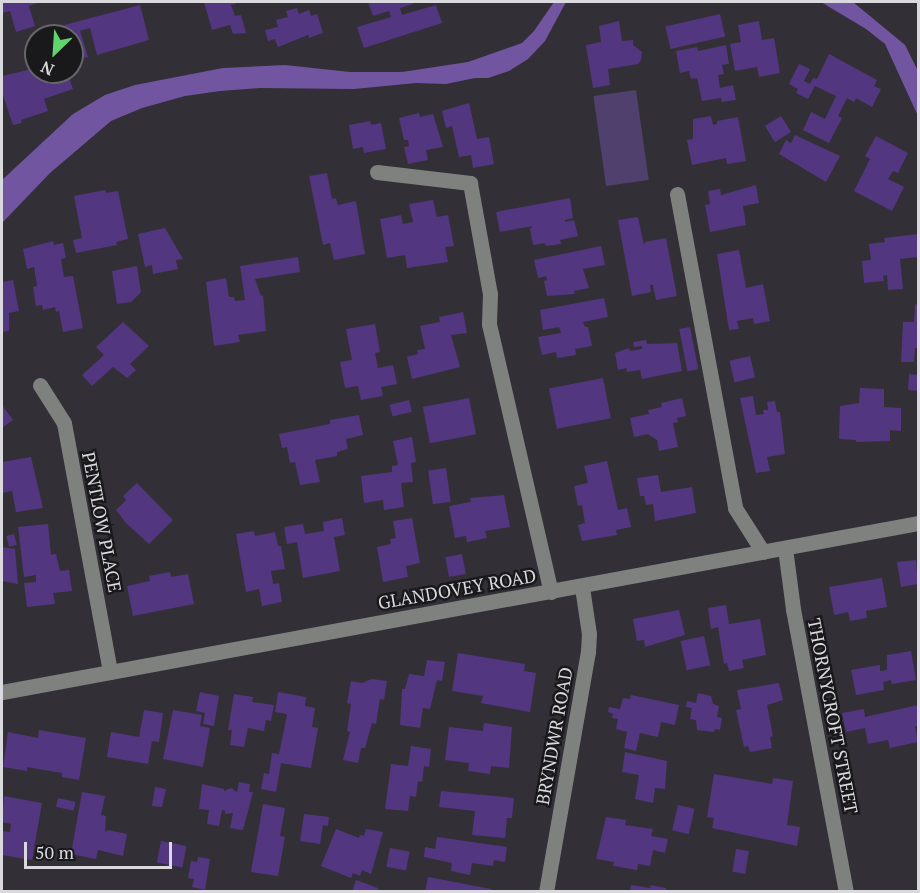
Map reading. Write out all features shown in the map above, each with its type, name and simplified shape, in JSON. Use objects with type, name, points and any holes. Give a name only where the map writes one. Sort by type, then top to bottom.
[{"type":"street","points":[[377,172],[470,183],[490,294],[489,324],[550,592]]},
{"type":"street","points":[[677,194],[735,508],[763,552]]},
{"type":"street","name":"PENTLOW PLACE","points":[[40,385],[64,423],[110,672]]},
{"type":"street","name":"GLANDOVEY ROAD","points":[[2,692],[582,587],[918,523]]},
{"type":"street","name":"THORNYCROFT STREET","points":[[785,548],[793,609],[846,891]]},
{"type":"street","name":"BRYNDWR ROAD","points":[[546,891],[588,652],[589,634],[582,587]]},
{"type":"shaded area","points":[[554,2],[566,2],[545,41],[528,59],[509,71],[488,78],[475,78],[446,84],[416,83],[354,89],[260,88],[220,91],[185,96],[142,108],[111,121],[50,173],[2,223],[2,180],[73,114],[105,95],[135,85],[223,68],[285,65],[350,72],[402,72],[468,62],[522,43],[534,31]]},
{"type":"shaded area","points":[[821,2],[853,2],[905,45],[918,71],[918,116],[885,44],[866,29]]},
{"type":"shaded area","points":[[636,90],[649,180],[606,186],[593,96]]},
{"type":"building","points":[[2,2],[41,2],[29,6],[34,24],[24,24],[24,29],[16,32],[10,11],[2,13]]},
{"type":"building","points":[[204,2],[236,2],[231,5],[235,16],[241,15],[246,33],[233,34],[230,25],[212,30]]},
{"type":"building","points":[[368,2],[413,2],[413,4],[400,8],[402,15],[436,5],[442,23],[364,48],[357,27],[391,17],[389,11],[373,16]]},
{"type":"building","points":[[140,5],[149,40],[97,55],[90,28],[84,30],[84,24],[68,24]]},
{"type":"building","points":[[297,8],[299,14],[309,10],[311,16],[317,14],[323,33],[309,38],[308,35],[278,47],[275,39],[268,41],[265,30],[278,27],[276,20],[288,17],[286,11]]},
{"type":"building","points":[[720,14],[725,36],[671,49],[665,27]]},
{"type":"building","points":[[619,21],[622,41],[633,40],[633,45],[642,52],[641,60],[638,64],[608,69],[610,85],[593,88],[586,45],[601,42],[599,26]]},
{"type":"building","points":[[759,21],[762,40],[774,38],[780,73],[759,77],[757,67],[735,71],[730,44],[741,42],[738,25]]},
{"type":"building","points":[[84,44],[88,57],[84,58]]},
{"type":"building","points":[[726,45],[729,64],[722,65],[724,74],[718,75],[720,88],[733,85],[736,100],[722,102],[721,98],[702,101],[697,78],[691,79],[689,71],[680,73],[676,51],[697,47],[698,51]]},
{"type":"building","points":[[829,54],[877,80],[874,86],[881,89],[872,107],[856,98],[854,102],[847,98],[838,116],[842,118],[829,143],[803,130],[811,112],[825,119],[836,96],[815,86],[808,99],[796,93],[798,89],[789,84],[799,64],[810,69],[804,81],[810,84],[813,78],[817,79]]},
{"type":"building","points":[[24,71],[24,84],[71,84],[73,89],[44,99],[48,111],[13,125],[2,92],[2,76]]},
{"type":"building","points":[[469,103],[477,139],[489,137],[494,164],[473,168],[471,155],[459,157],[452,126],[446,128],[442,111]]},
{"type":"building","points":[[419,113],[420,117],[433,114],[443,147],[426,150],[428,160],[408,164],[404,147],[409,146],[408,140],[404,140],[399,118]]},
{"type":"building","points":[[711,116],[713,125],[717,124],[717,121],[738,117],[746,161],[727,164],[726,158],[692,165],[687,140],[693,139],[693,119]]},
{"type":"building","points":[[781,116],[791,132],[775,142],[765,126]]},
{"type":"building","points":[[370,121],[371,125],[381,123],[386,149],[364,153],[363,147],[353,149],[349,125]]},
{"type":"building","points":[[795,135],[840,156],[826,182],[779,154],[786,140],[791,143]]},
{"type":"building","points":[[876,136],[908,153],[898,173],[893,171],[888,179],[904,187],[892,211],[854,191],[870,159],[865,156]]},
{"type":"building","points":[[327,173],[332,199],[336,198],[338,205],[356,201],[365,254],[334,260],[330,243],[323,245],[309,176]]},
{"type":"building","points":[[756,185],[759,203],[743,206],[746,225],[710,232],[705,205],[710,204],[708,191],[720,189],[721,195]]},
{"type":"building","points":[[105,190],[106,193],[118,191],[128,239],[116,242],[117,245],[76,253],[73,240],[82,238],[74,196]]},
{"type":"building","points":[[570,198],[573,218],[565,222],[574,220],[578,236],[560,240],[561,244],[546,246],[545,243],[533,245],[530,229],[533,226],[500,232],[496,212]]},
{"type":"building","points":[[433,200],[437,217],[448,215],[454,246],[445,247],[448,262],[407,268],[405,255],[387,258],[380,219],[401,215],[403,224],[413,222],[409,204]]},
{"type":"building","points":[[638,217],[644,245],[645,242],[666,238],[677,296],[656,300],[653,285],[650,285],[651,292],[632,296],[618,220]]},
{"type":"building","points":[[165,228],[183,259],[176,260],[178,269],[153,274],[152,265],[145,267],[138,234]]},
{"type":"building","points":[[918,234],[918,257],[900,259],[903,289],[888,290],[887,275],[883,276],[884,281],[864,283],[862,261],[871,260],[869,244],[885,242],[884,238]]},
{"type":"building","points":[[53,241],[54,245],[63,243],[66,258],[61,259],[64,277],[73,276],[83,328],[63,332],[59,311],[56,312],[55,307],[43,310],[42,305],[36,306],[33,287],[37,286],[34,267],[27,269],[23,249]]},
{"type":"building","points":[[601,246],[605,265],[583,269],[589,288],[574,291],[575,294],[547,296],[544,281],[547,280],[546,276],[538,278],[534,260]]},
{"type":"building","points":[[739,250],[746,288],[763,284],[770,321],[754,324],[753,318],[737,321],[739,329],[729,330],[717,254]]},
{"type":"building","points":[[298,257],[300,272],[255,279],[261,296],[263,295],[266,331],[238,335],[240,342],[214,346],[206,282],[226,278],[229,297],[234,297],[235,301],[245,300],[240,266]]},
{"type":"building","points":[[137,266],[141,292],[131,302],[117,304],[112,271]]},
{"type":"building","points":[[13,280],[19,311],[9,313],[9,331],[2,332],[2,282]]},
{"type":"building","points":[[604,298],[608,317],[583,322],[585,327],[588,327],[592,346],[575,349],[576,355],[557,358],[556,352],[542,355],[538,337],[561,333],[559,327],[543,330],[540,310]]},
{"type":"building","points":[[915,304],[918,305],[918,348],[915,348],[914,362],[901,362],[903,322],[914,322]]},
{"type":"building","points":[[463,312],[467,333],[451,335],[460,367],[412,379],[407,357],[418,354],[417,350],[425,349],[420,326],[440,322],[439,317]]},
{"type":"building","points":[[123,322],[149,346],[130,364],[136,370],[127,378],[113,367],[92,386],[82,375],[104,355],[96,347]]},
{"type":"building","points":[[375,324],[380,352],[375,353],[378,368],[393,365],[397,384],[381,387],[383,396],[361,400],[358,386],[345,388],[340,362],[352,360],[346,329]]},
{"type":"building","points":[[690,327],[698,369],[687,371],[679,329]]},
{"type":"building","points":[[646,340],[647,344],[677,343],[682,371],[642,379],[640,370],[627,372],[626,368],[618,370],[615,353],[629,348],[630,351],[642,349],[642,346],[634,347],[633,342]]},
{"type":"building","points":[[750,356],[755,377],[734,382],[730,361]]},
{"type":"building","points":[[909,374],[918,375],[918,391],[908,390]]},
{"type":"building","points":[[603,378],[611,418],[557,429],[549,388]]},
{"type":"building","points":[[860,388],[884,389],[884,407],[901,408],[901,431],[890,430],[890,441],[856,442],[856,440],[839,439],[840,406],[859,403]]},
{"type":"building","points":[[753,396],[756,415],[764,414],[763,410],[768,410],[767,402],[775,401],[777,412],[780,412],[785,454],[767,457],[770,471],[756,473],[740,398]]},
{"type":"building","points":[[469,398],[476,434],[430,443],[423,407]]},
{"type":"building","points":[[682,398],[686,416],[677,418],[678,422],[673,423],[678,447],[659,451],[657,440],[648,434],[634,437],[630,418],[649,414],[648,410],[662,407],[661,403]]},
{"type":"building","points":[[409,400],[412,412],[392,416],[390,405]]},
{"type":"building","points":[[2,405],[13,420],[2,428]]},
{"type":"building","points":[[359,415],[363,435],[346,439],[348,449],[337,452],[337,456],[315,460],[320,482],[300,485],[295,462],[290,463],[287,447],[282,448],[279,434],[330,424],[330,420]]},
{"type":"building","points":[[412,437],[416,462],[411,463],[413,482],[401,483],[404,507],[384,510],[383,500],[364,503],[361,476],[392,472],[392,466],[398,465],[393,441]]},
{"type":"building","points":[[31,457],[43,508],[16,512],[12,491],[2,493],[2,462]]},
{"type":"building","points":[[607,461],[618,510],[627,508],[631,527],[616,530],[617,535],[582,541],[578,525],[585,523],[582,505],[578,506],[574,486],[588,483],[584,466]]},
{"type":"building","points":[[446,468],[451,502],[433,504],[428,471]]},
{"type":"building","points":[[658,475],[661,492],[692,487],[696,513],[655,521],[653,504],[646,505],[644,496],[640,496],[637,478]]},
{"type":"building","points":[[137,483],[173,520],[149,544],[126,523],[116,510],[126,500],[123,496]]},
{"type":"building","points":[[504,495],[510,527],[485,531],[487,538],[467,542],[466,536],[455,538],[449,506],[471,502],[470,498]]},
{"type":"building","points":[[342,518],[345,535],[334,537],[340,571],[303,578],[297,542],[287,544],[284,527],[303,524],[305,534],[324,531],[323,522]]},
{"type":"building","points":[[412,518],[420,563],[406,566],[408,577],[383,582],[377,547],[391,544],[390,539],[396,538],[393,521]]},
{"type":"building","points":[[48,524],[51,555],[56,554],[60,571],[69,570],[72,591],[53,593],[55,604],[27,607],[24,583],[36,582],[36,575],[24,577],[18,527]]},
{"type":"building","points":[[254,531],[255,536],[275,532],[278,546],[281,546],[285,569],[271,571],[273,584],[279,583],[282,602],[262,606],[259,589],[246,592],[236,534]]},
{"type":"building","points":[[14,534],[17,545],[9,547],[6,536]]},
{"type":"building","points":[[2,547],[15,549],[18,584],[2,581]]},
{"type":"building","points":[[462,554],[466,574],[449,577],[445,557]]},
{"type":"building","points":[[916,560],[918,584],[901,587],[897,562]]},
{"type":"building","points":[[170,572],[171,577],[188,574],[194,604],[133,616],[127,586],[150,581],[149,576]]},
{"type":"building","points":[[882,578],[887,607],[866,611],[867,618],[850,621],[848,612],[834,615],[829,587]]},
{"type":"building","points":[[726,605],[729,624],[760,619],[766,655],[742,660],[744,668],[729,671],[727,663],[724,664],[718,627],[711,629],[708,608]]},
{"type":"building","points":[[679,610],[685,635],[645,647],[644,640],[637,641],[633,619]]},
{"type":"building","points":[[704,636],[710,665],[687,670],[681,641]]},
{"type":"building","points":[[911,651],[916,680],[892,684],[891,680],[883,682],[884,690],[856,695],[851,670],[880,665],[880,671],[887,670],[887,655]]},
{"type":"building","points":[[458,653],[525,664],[524,671],[536,673],[530,712],[481,703],[483,696],[452,691]]},
{"type":"building","points":[[427,660],[445,662],[442,681],[437,680],[430,709],[423,708],[420,728],[400,725],[402,689],[405,689],[409,674],[424,676]]},
{"type":"building","points":[[372,679],[387,681],[384,700],[380,699],[376,724],[372,723],[365,748],[361,748],[358,763],[343,760],[350,732],[347,731],[351,704],[347,703],[351,681],[362,683]]},
{"type":"building","points":[[779,683],[783,700],[767,705],[773,736],[770,737],[772,748],[750,752],[748,746],[744,747],[736,710],[741,709],[737,690]]},
{"type":"building","points":[[200,692],[219,696],[214,726],[203,724],[205,713],[196,711]]},
{"type":"building","points":[[278,692],[306,697],[305,706],[315,708],[312,727],[318,728],[311,768],[281,763],[276,792],[261,789],[264,773],[269,774],[272,753],[279,754],[287,714],[275,712]]},
{"type":"building","points":[[698,693],[711,696],[713,704],[719,706],[717,717],[722,718],[720,730],[715,729],[714,732],[697,730],[696,720],[690,719],[692,708],[686,707],[687,701],[696,703]]},
{"type":"building","points":[[234,694],[253,697],[252,702],[274,705],[271,721],[266,720],[264,731],[248,728],[244,747],[230,745],[232,730],[228,730]]},
{"type":"building","points":[[631,695],[679,705],[675,725],[661,722],[658,737],[640,733],[636,751],[624,748],[627,732],[616,729],[618,719],[612,718],[613,714],[608,712],[609,707],[620,709],[623,698],[630,699]]},
{"type":"building","points":[[918,705],[918,726],[915,726],[918,742],[890,748],[888,740],[868,744],[865,728],[846,732],[842,713],[864,709],[865,717]]},
{"type":"building","points":[[144,710],[163,713],[159,742],[152,741],[148,764],[107,757],[111,732],[139,737]]},
{"type":"building","points":[[173,710],[202,715],[200,726],[210,728],[203,767],[163,759]]},
{"type":"building","points":[[484,723],[512,727],[509,768],[491,766],[490,774],[468,771],[469,763],[445,760],[449,727],[483,731]]},
{"type":"building","points":[[39,730],[86,738],[79,780],[62,777],[62,773],[27,767],[27,771],[3,767],[8,732],[38,738]]},
{"type":"building","points":[[411,746],[431,749],[429,767],[424,766],[422,782],[418,781],[416,797],[410,796],[408,811],[385,809],[391,764],[408,766]]},
{"type":"building","points":[[625,752],[667,761],[665,789],[655,788],[653,803],[635,799],[639,775],[622,772]]},
{"type":"building","points":[[714,774],[772,784],[773,778],[793,781],[787,825],[800,827],[797,846],[712,828],[714,818],[707,817]]},
{"type":"building","points":[[239,782],[250,784],[249,792],[253,792],[243,830],[230,828],[233,813],[225,814],[222,810],[219,826],[207,824],[209,810],[199,809],[202,784],[224,789],[224,791],[231,788],[237,792]]},
{"type":"building","points":[[155,787],[166,789],[162,807],[152,806]]},
{"type":"building","points":[[441,791],[514,798],[512,818],[507,818],[505,838],[472,835],[475,811],[439,807]]},
{"type":"building","points":[[82,792],[105,796],[101,815],[106,816],[105,832],[108,830],[127,834],[123,856],[98,850],[96,859],[71,854]]},
{"type":"building","points":[[4,796],[42,803],[32,860],[2,855],[2,831],[10,832],[11,824],[2,822]]},
{"type":"building","points":[[58,798],[76,802],[74,811],[56,807]]},
{"type":"building","points":[[263,804],[285,808],[280,836],[285,837],[278,876],[251,872]]},
{"type":"building","points":[[678,805],[695,809],[689,834],[672,830]]},
{"type":"building","points":[[304,814],[329,817],[328,826],[323,825],[320,844],[300,841]]},
{"type":"building","points":[[606,817],[626,820],[625,825],[653,829],[651,836],[668,839],[665,853],[653,850],[650,866],[638,864],[637,870],[613,866],[614,862],[596,859]]},
{"type":"building","points":[[336,829],[359,838],[360,835],[364,836],[366,829],[383,832],[371,874],[362,870],[360,876],[353,873],[351,878],[321,866]]},
{"type":"building","points":[[437,837],[507,847],[505,862],[494,860],[493,866],[472,863],[470,875],[451,871],[452,863],[424,857],[425,847],[435,849]]},
{"type":"building","points":[[161,841],[187,846],[182,868],[157,863]]},
{"type":"building","points":[[390,848],[410,852],[406,870],[386,867]]},
{"type":"building","points":[[736,849],[749,851],[745,874],[732,872]]},
{"type":"building","points":[[198,857],[210,859],[205,890],[192,887],[194,879],[188,878],[191,861],[197,862]]},
{"type":"building","points":[[428,877],[491,889],[491,892],[425,892]]},
{"type":"building","points":[[356,880],[378,888],[377,892],[352,892]]},
{"type":"building","points":[[631,885],[666,888],[666,892],[630,892]]}]
